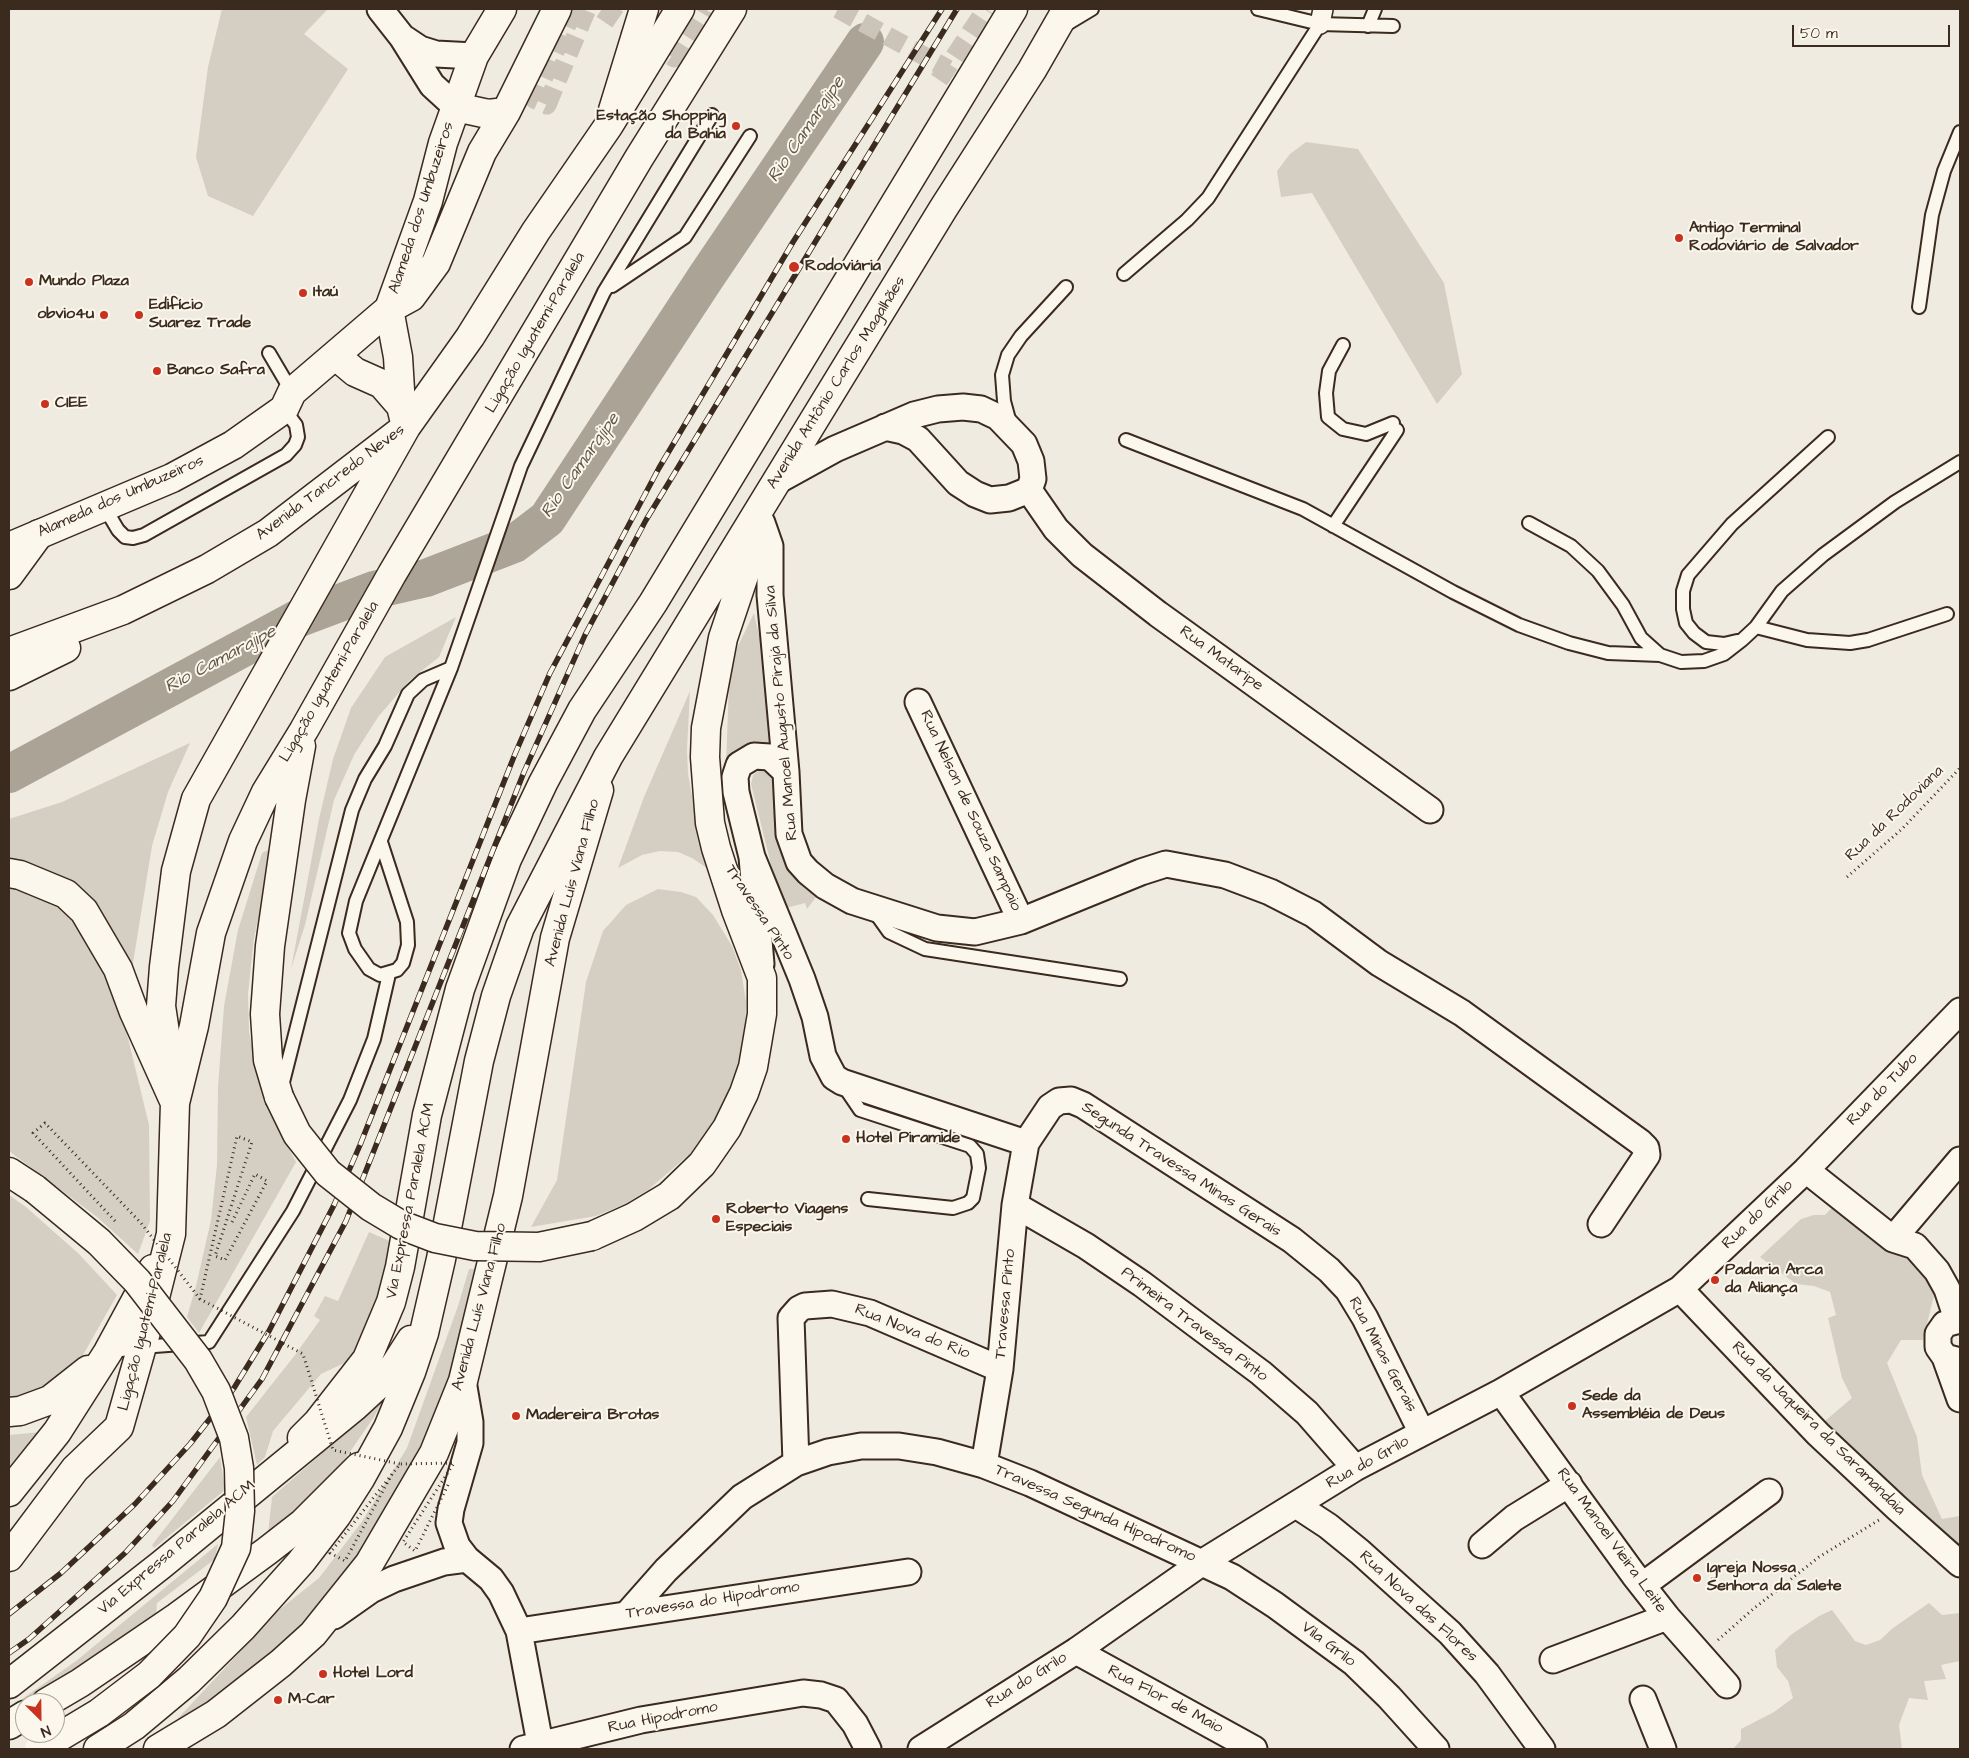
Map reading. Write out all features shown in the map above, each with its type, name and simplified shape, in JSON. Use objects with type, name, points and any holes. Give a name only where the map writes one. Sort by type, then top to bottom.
[{"type":"main road","points":[[502,9],[474,56],[456,107],[488,114],[506,112],[558,9]]},
{"type":"main road","name":"Avenida Tancredo Neves","points":[[609,125],[644,9]]},
{"type":"main road","name":"Avenida Tancredo Neves","points":[[9,652],[123,610],[207,569],[268,533],[404,417],[470,337],[536,231],[609,125],[680,9]]},
{"type":"main road","name":"Ligação Iguatemi-Paralela","points":[[9,1557],[76,1469],[119,1427],[171,1234],[175,1103],[194,1026],[211,932],[224,890],[243,841],[266,792],[304,730],[392,574],[473,441],[634,167],[732,9]]},
{"type":"main road","name":"Via Expressa Paralela ACM","points":[[9,1684],[227,1510],[317,1423],[368,1359],[391,1302],[400,1267],[426,1114],[463,980],[497,884],[543,783],[582,710],[653,603],[1013,9]]},
{"type":"main road","name":"Avenida Antônio Carlos Magalhães","points":[[608,757],[1053,35],[1067,9]]},
{"type":"main road","name":"Alameda dos Umbuzeiros","points":[[389,309],[428,201],[456,107]]},
{"type":"main road","name":"Alameda dos Umbuzeiros","points":[[9,547],[105,508],[172,478],[233,445],[288,401],[389,309],[411,297],[436,263],[482,152],[506,112]]},
{"type":"main road","points":[[175,1103],[161,1006],[176,871],[196,799],[255,691],[381,471],[404,417],[398,357],[389,309]]},
{"type":"main road","points":[[336,356],[355,372],[382,384],[404,417]]},
{"type":"main road","points":[[304,730],[291,800],[270,946],[266,1014],[268,1060],[279,1097],[297,1134],[328,1173],[370,1207],[400,1225],[435,1238],[475,1246],[539,1247],[592,1236],[634,1217],[669,1196],[702,1164],[727,1128],[750,1076],[759,1040],[762,985],[736,910],[710,824],[706,728],[723,638],[777,481]]},
{"type":"main road","points":[[9,575],[39,534]]},
{"type":"main road","points":[[9,676],[69,647],[123,610]]},
{"type":"main road","points":[[98,1749],[134,1726],[189,1680],[243,1627],[301,1562],[337,1515],[388,1428],[424,1333],[441,1259],[479,1061],[496,996],[520,927],[608,757]]},
{"type":"main road","name":"Avenida Luís Viana Filho","points":[[158,1749],[216,1714],[250,1689],[313,1634],[369,1564],[434,1453],[463,1381],[508,1196],[555,938],[608,757]]},
{"type":"main road","points":[[9,873],[20,875],[66,894],[84,911],[118,969],[134,1012],[175,1103]]},
{"type":"main road","points":[[9,1172],[35,1189],[99,1242],[137,1281],[176,1328],[216,1391],[234,1438],[239,1468],[240,1511],[236,1548],[213,1598],[187,1636],[149,1675],[99,1713],[39,1749]]},
{"type":"main road","points":[[9,1492],[57,1432],[108,1352],[171,1234]]},
{"type":"main road","points":[[227,1510],[354,1407],[390,1371],[408,1344],[421,1319],[441,1259]]},
{"type":"main road","points":[[9,1412],[20,1411],[50,1400],[108,1352]]},
{"type":"main road","points":[[63,1693],[177,1617],[304,1523],[356,1471],[388,1428]]},
{"type":"street","name":"Alameda dos Umbuzeiros","points":[[380,9],[402,37],[432,85],[456,107]]},
{"type":"street","name":"Alameda dos Umbuzeiros","points":[[402,37],[420,49],[436,54],[474,56]]},
{"type":"street","points":[[777,481],[835,449],[885,427],[914,415],[938,409],[963,407],[981,409],[998,417],[1011,428],[1024,444],[1031,461],[1033,479],[1029,490],[1010,498],[990,500],[975,494],[958,483],[918,440],[903,431],[885,427]]},
{"type":"street","name":"Rua Mataripe","points":[[1029,490],[1056,529],[1082,555],[1158,614],[1430,810]]},
{"type":"street","name":"Rua Manoel Augusto Pirajá da Silva","points":[[762,523],[770,546],[770,595],[786,772],[789,834],[799,862],[825,886],[852,901],[937,928],[975,932],[1021,921],[1141,872],[1166,864],[1225,875],[1270,892],[1313,914],[1379,963],[1462,1013],[1646,1148],[1647,1155],[1601,1224]]},
{"type":"street","name":"Rua Nelson de Souza Sampaio","points":[[918,702],[1021,921]]},
{"type":"street","points":[[762,985],[752,858],[736,792],[735,777],[739,765],[754,756],[770,757],[786,772]]},
{"type":"street","name":"Travessa Pinto","points":[[716,848],[756,905],[803,982]]},
{"type":"street","name":"Travessa Pinto","points":[[752,858],[803,982],[815,1017],[823,1056],[834,1077],[842,1082]]},
{"type":"street","name":"Travessa Pinto","points":[[762,985],[777,968],[784,967],[803,982]]},
{"type":"street","name":"Rua do Tubo","points":[[1806,1170],[1960,1011]]},
{"type":"street","points":[[842,1082],[1026,1143]]},
{"type":"street","name":"Travessa Pinto","points":[[984,1465],[1000,1369],[1015,1205],[1026,1143],[1050,1107],[1059,1101],[1071,1100]]},
{"type":"street","name":"Segunda Travessa Minas Gerais","points":[[1071,1100],[1292,1240]]},
{"type":"street","points":[[1893,1238],[1960,1160]]},
{"type":"street","points":[[1806,1170],[1893,1238],[1915,1246],[1937,1271],[1954,1282],[1959,1320],[1946,1324],[1938,1334],[1938,1347],[1953,1359],[1960,1399]]},
{"type":"street","name":"Rua do Grilo","points":[[922,1749],[1076,1651],[1203,1562],[1355,1468],[1501,1392],[1680,1289],[1806,1170]]},
{"type":"street","name":"Primeira Travessa Pinto","points":[[1015,1205],[1086,1246],[1142,1284],[1261,1374],[1307,1413],[1355,1468]]},
{"type":"street","name":"Rua Minas Gerais","points":[[1292,1240],[1330,1270],[1348,1290],[1391,1367],[1422,1433]]},
{"type":"street","name":"Rua da Jaqueira da Saramandaia","points":[[1680,1289],[1818,1434],[1960,1564]]},
{"type":"street","name":"Rua Nova do Rio","points":[[796,1463],[791,1318],[805,1306],[832,1304],[861,1310],[905,1327],[1000,1369]]},
{"type":"street","points":[[463,1381],[470,1422],[470,1443],[450,1509],[449,1523],[457,1546],[467,1559],[491,1579],[501,1593],[520,1631],[535,1748]]},
{"type":"street","name":"Rua Manoel Vieira Leite","points":[[1501,1392],[1642,1585],[1667,1617],[1727,1685]]},
{"type":"street","name":"Travessa Segunda Hipodromo","points":[[628,1613],[666,1570],[742,1497],[796,1463],[828,1452],[861,1446],[899,1446],[937,1452],[984,1465],[1030,1483],[1203,1562]]},
{"type":"street","points":[[1482,1545],[1514,1518],[1569,1484]]},
{"type":"street","points":[[1642,1585],[1769,1492]]},
{"type":"street","name":"Rua Nova das Flores","points":[[1296,1505],[1328,1526],[1360,1552],[1450,1633],[1487,1674],[1542,1749]]},
{"type":"street","points":[[313,1634],[349,1604],[394,1579],[444,1562],[467,1559]]},
{"type":"street","name":"Vila Grilo","points":[[1203,1562],[1232,1577],[1275,1605],[1354,1663],[1389,1697],[1436,1749]]},
{"type":"street","name":"Travessa do Hipodromo","points":[[520,1631],[628,1613],[908,1572]]},
{"type":"street","points":[[1553,1660],[1667,1617]]},
{"type":"street","name":"Rua Flor de Maio","points":[[1076,1651],[1254,1749]]},
{"type":"street","name":"Rua Hipodromo","points":[[535,1748],[641,1720],[803,1694],[821,1695],[836,1700],[855,1724],[868,1749]]},
{"type":"street","points":[[1643,1699],[1663,1749]]},
{"type":"lane","points":[[1053,35],[1092,9]]},
{"type":"lane","points":[[1258,9],[1322,16],[1368,26],[1393,26]]},
{"type":"lane","points":[[1368,26],[1375,9]]},
{"type":"lane","points":[[1124,274],[1187,220],[1208,198],[1322,16]]},
{"type":"lane","points":[[381,842],[407,922],[408,946],[403,963],[389,974],[380,975],[369,969],[354,949],[348,933],[356,901],[467,628],[521,466],[604,292],[712,114]]},
{"type":"lane","points":[[1919,307],[1932,215],[1944,171],[1960,132]]},
{"type":"lane","points":[[604,292],[685,237],[750,136]]},
{"type":"lane","points":[[1011,428],[1004,401],[1002,376],[1008,355],[1020,336],[1066,287]]},
{"type":"lane","points":[[1333,526],[1395,427],[1366,434],[1343,429],[1328,416],[1326,393],[1330,371],[1342,345]]},
{"type":"lane","points":[[105,508],[118,530],[125,536],[133,538],[144,536],[286,455],[295,445],[298,436],[288,401],[269,353]]},
{"type":"lane","points":[[1742,640],[1724,644],[1706,642],[1694,633],[1686,623],[1683,608],[1683,591],[1688,575],[1732,524],[1828,437]]},
{"type":"lane","points":[[1126,440],[1271,495],[1519,625],[1569,643],[1608,653],[1660,655],[1681,662],[1704,660],[1724,654],[1756,627],[1782,591],[1823,555],[1895,502],[1960,462]]},
{"type":"lane","points":[[1529,524],[1571,546],[1598,571],[1623,605],[1640,638],[1660,655]]},
{"type":"lane","points":[[1756,627],[1807,640],[1850,643],[1868,640],[1947,614]]},
{"type":"lane","points":[[279,1097],[352,810],[365,779],[385,746],[408,694],[423,680],[451,668]]},
{"type":"lane","points":[[871,907],[889,932],[925,949],[1120,980]]},
{"type":"lane","points":[[108,1352],[142,1347],[209,1342],[293,1211],[350,1100],[374,1039],[389,974]]},
{"type":"lane","points":[[842,1082],[860,1110],[970,1146],[977,1154],[979,1168],[973,1198],[968,1203],[952,1208],[868,1199]]},
{"type":"path","name":"Rua da Rodoviana","points":[[1847,876],[1902,829],[1960,768]]},
{"type":"path","points":[[117,1224],[33,1134],[45,1123],[142,1223],[200,1299],[302,1354],[333,1450],[400,1464],[454,1463],[403,1542],[415,1551],[449,1483]]},
{"type":"path","points":[[200,1299],[237,1136],[252,1142],[215,1256],[224,1260],[267,1182],[256,1174],[232,1222]]},
{"type":"path","points":[[392,1474],[345,1560],[330,1553],[358,1517],[392,1474],[400,1464]]},
{"type":"path","points":[[1701,1656],[1752,1610],[1819,1557],[1897,1508]]},
{"type":"shaded area","points":[[222,9],[328,9],[304,34],[348,69],[253,216],[208,196],[196,157],[208,67]]},
{"type":"shaded area","points":[[1306,142],[1358,149],[1444,283],[1462,374],[1437,404],[1312,193],[1281,197],[1277,171],[1290,154]]},
{"type":"shaded area","points":[[754,613],[769,680],[776,747],[726,765],[729,682],[737,648]]},
{"type":"shaded area","points":[[456,617],[439,657],[409,681],[378,717],[354,755],[334,800],[305,925],[291,969],[319,819],[333,759],[351,708],[385,657]]},
{"type":"shaded area","points":[[690,691],[687,750],[688,774],[697,824],[714,873],[692,858],[678,852],[660,851],[642,855],[618,868],[644,797]]},
{"type":"shaded area","points":[[190,743],[168,792],[152,846],[131,975],[97,908],[9,865],[9,819],[62,802]]},
{"type":"shaded area","points":[[767,769],[773,772],[780,791],[775,824],[780,851],[790,871],[803,887],[816,897],[807,909],[805,903],[782,909],[751,784],[753,775],[760,770]]},
{"type":"shaded area","points":[[268,850],[272,856],[254,938],[248,994],[249,1032],[259,1082],[280,1132],[296,1162],[199,1333],[187,1317],[211,1220],[217,1165],[218,1087],[224,1006],[238,930],[262,853]]},
{"type":"shaded area","points":[[9,883],[55,904],[85,933],[119,1001],[149,1125],[150,1221],[138,1254],[97,1217],[9,1151]]},
{"type":"shaded area","points":[[658,889],[681,892],[696,897],[713,915],[732,946],[741,970],[746,1002],[745,1043],[736,1082],[716,1121],[692,1152],[648,1190],[625,1204],[596,1216],[531,1227],[557,1180],[586,982],[603,931],[626,905]]},
{"type":"shaded area","points":[[9,1195],[26,1207],[79,1254],[117,1295],[83,1355],[70,1370],[31,1396],[9,1399]]},
{"type":"shaded area","points":[[1837,1202],[1914,1249],[1936,1288],[1923,1340],[1901,1340],[1887,1363],[1917,1437],[1922,1475],[1942,1519],[1960,1516],[1960,1560],[1819,1426],[1852,1398],[1842,1378],[1828,1318],[1836,1315],[1830,1292],[1814,1286],[1796,1284],[1760,1257],[1801,1219],[1814,1215],[1825,1215]]},
{"type":"shaded area","points":[[369,1232],[394,1243],[388,1271],[355,1358],[321,1374],[273,1431],[265,1457],[257,1465],[246,1417],[320,1320],[314,1316],[325,1296],[338,1301]]},
{"type":"shaded area","points":[[469,1269],[480,1269],[446,1390],[425,1445],[395,1501],[339,1586],[306,1620],[241,1679],[203,1709],[168,1729],[279,1610],[319,1578],[361,1523],[407,1448],[458,1306]]},
{"type":"shaded area","points":[[384,1399],[374,1417],[336,1472],[311,1498],[268,1534],[272,1497]]},
{"type":"shaded area","points":[[41,1432],[31,1453],[9,1470],[9,1435]]},
{"type":"shaded area","points":[[220,1457],[225,1490],[154,1548],[152,1545]]},
{"type":"shaded area","points":[[218,1544],[215,1559],[157,1603],[156,1616],[43,1693],[31,1693],[76,1661]]},
{"type":"shaded area","points":[[1929,1603],[1942,1615],[1960,1613],[1960,1661],[1941,1665],[1946,1679],[1924,1681],[1928,1700],[1909,1698],[1899,1725],[1902,1749],[1733,1749],[1741,1740],[1741,1729],[1774,1712],[1793,1698],[1788,1681],[1777,1667],[1775,1650],[1792,1634],[1819,1616],[1832,1610],[1855,1641],[1866,1645],[1880,1640],[1893,1628]]},
{"type":"waterway","name":"Rio Camarajipe","points":[[9,774],[297,619],[374,590],[426,578],[514,544],[547,519],[706,277],[865,42]]},
{"type":"tunnel","points":[[574,9],[534,99],[547,105],[587,9]]},
{"type":"tunnel","points":[[602,9],[674,58],[705,9]]},
{"type":"tunnel","points":[[838,9],[948,69]]},
{"type":"tunnel","points":[[939,80],[986,9]]},
{"type":"railway","points":[[9,1614],[61,1573],[135,1504],[190,1444],[234,1388],[269,1331],[334,1205],[360,1145],[515,754],[550,673],[659,468],[793,242],[942,9]]},
{"type":"railway","points":[[9,1653],[29,1639],[125,1553],[173,1501],[262,1379],[346,1221],[524,772],[585,635],[646,520],[957,9]]},
{"type":"place","name":"Estação Shopping da Bahia","points":[[736,126]]},
{"type":"place","name":"Antigo Terminal Rodoviário de Salvador","points":[[1679,238]]},
{"type":"place","name":"Rodoviária","points":[[794,267]]},
{"type":"place","name":"Mundo Plaza","points":[[29,282]]},
{"type":"place","name":"Itaú","points":[[303,293]]},
{"type":"place","name":"obvio4u","points":[[104,315]]},
{"type":"place","name":"Edifício Suarez Trade","points":[[139,315]]},
{"type":"place","name":"Banco Safra","points":[[157,371]]},
{"type":"place","name":"CIEE","points":[[45,404]]},
{"type":"place","name":"Hotel Piramide","points":[[846,1139]]},
{"type":"place","name":"Roberto Viagens Especiais","points":[[716,1219]]},
{"type":"place","name":"Padaria Arca da Aliança","points":[[1715,1280]]},
{"type":"place","name":"Sede da Assembléia de Deus","points":[[1572,1406]]},
{"type":"place","name":"Madereira Brotas","points":[[516,1416]]},
{"type":"place","name":"Igreja Nossa Senhora da Salete","points":[[1697,1578]]},
{"type":"place","name":"Hotel Lord","points":[[323,1674]]},
{"type":"place","name":"M-Car","points":[[278,1700]]}]
